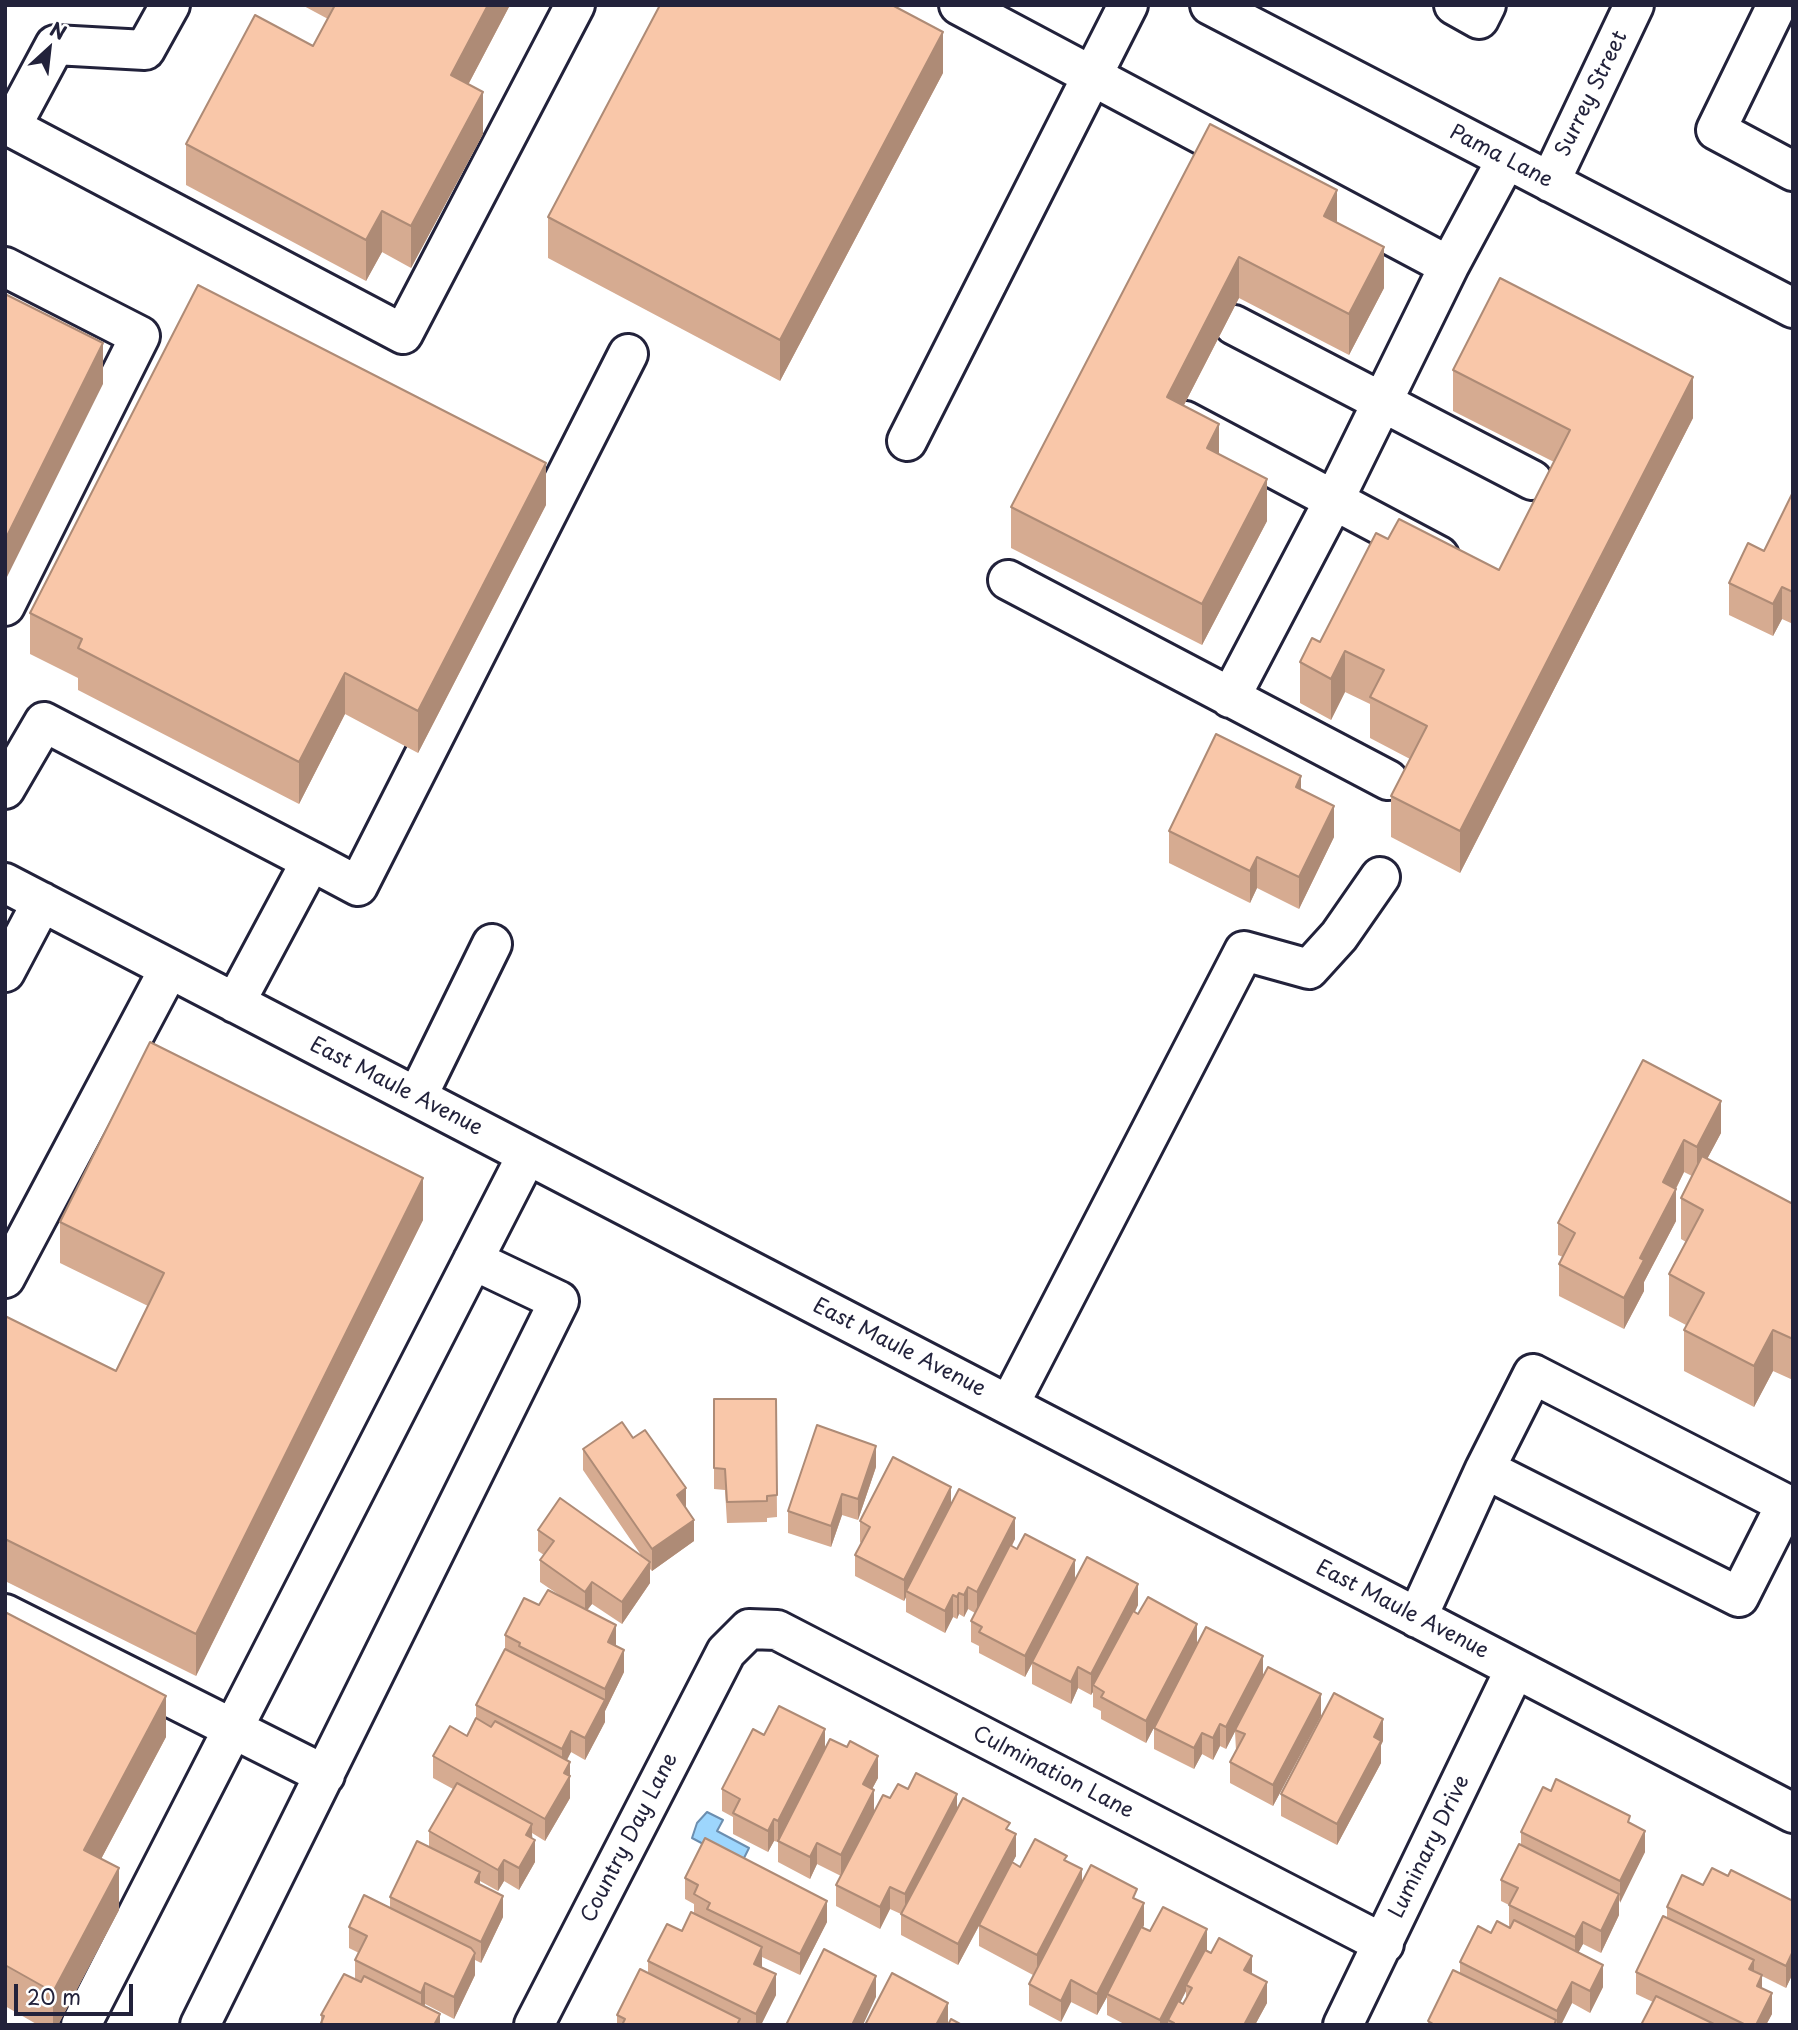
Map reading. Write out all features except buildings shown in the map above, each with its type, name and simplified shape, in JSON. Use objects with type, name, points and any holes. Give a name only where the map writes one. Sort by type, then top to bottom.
[{"type":"street","points":[[170,5],[145,50],[55,45],[8,125],[402,334],[575,5]]},
{"type":"street","points":[[959,5],[1449,266]]},
{"type":"street","points":[[907,441],[1128,5]]},
{"type":"street","name":"Pama Lane","points":[[1210,5],[1793,308]]},
{"type":"street","points":[[1454,5],[1479,19],[1486,5]]},
{"type":"street","name":"Surrey Street","points":[[1550,182],[1634,5]]},
{"type":"street","points":[[1777,5],[1716,130],[1793,171]]},
{"type":"street","points":[[1230,698],[1334,500],[1449,266],[1506,160]]},
{"type":"street","points":[[5,267],[139,336],[5,606]]},
{"type":"street","points":[[1234,326],[1532,480]]},
{"type":"street","points":[[5,789],[44,722],[358,887],[628,354]]},
{"type":"street","points":[[1185,421],[1468,572]]},
{"type":"street","points":[[1008,580],[1388,780]]},
{"type":"street","points":[[235,1003],[312,861]]},
{"type":"street","points":[[1009,1405],[1244,951],[1309,969],[1339,936],[1380,877]]},
{"type":"street","name":"East Maule Avenue","points":[[5,883],[1515,1669],[1791,1807]]},
{"type":"street","points":[[5,972],[42,902]]},
{"type":"street","points":[[417,1097],[492,944]]},
{"type":"street","points":[[5,1278],[169,969]]},
{"type":"street","points":[[80,2025],[527,1155]]},
{"type":"street","points":[[201,2025],[559,1301],[473,1260]]},
{"type":"street","points":[[1417,1618],[1485,1469],[1533,1374],[1786,1504],[1739,1597],[1485,1469]]},
{"type":"street","points":[[5,1614],[325,1774]]},
{"type":"street","name":"Culmination Lane","points":[[726,1652],[749,1629],[777,1630],[1384,1944]]},
{"type":"street","name":"Country Day Lane","points":[[534,2025],[726,1652]]},
{"type":"street","name":"Luminary Drive","points":[[1343,2025],[1515,1669]]},
{"type":"water","points":[[707,1812],[723,1820],[717,1831],[749,1848],[741,1864],[692,1838],[697,1823]]}]
